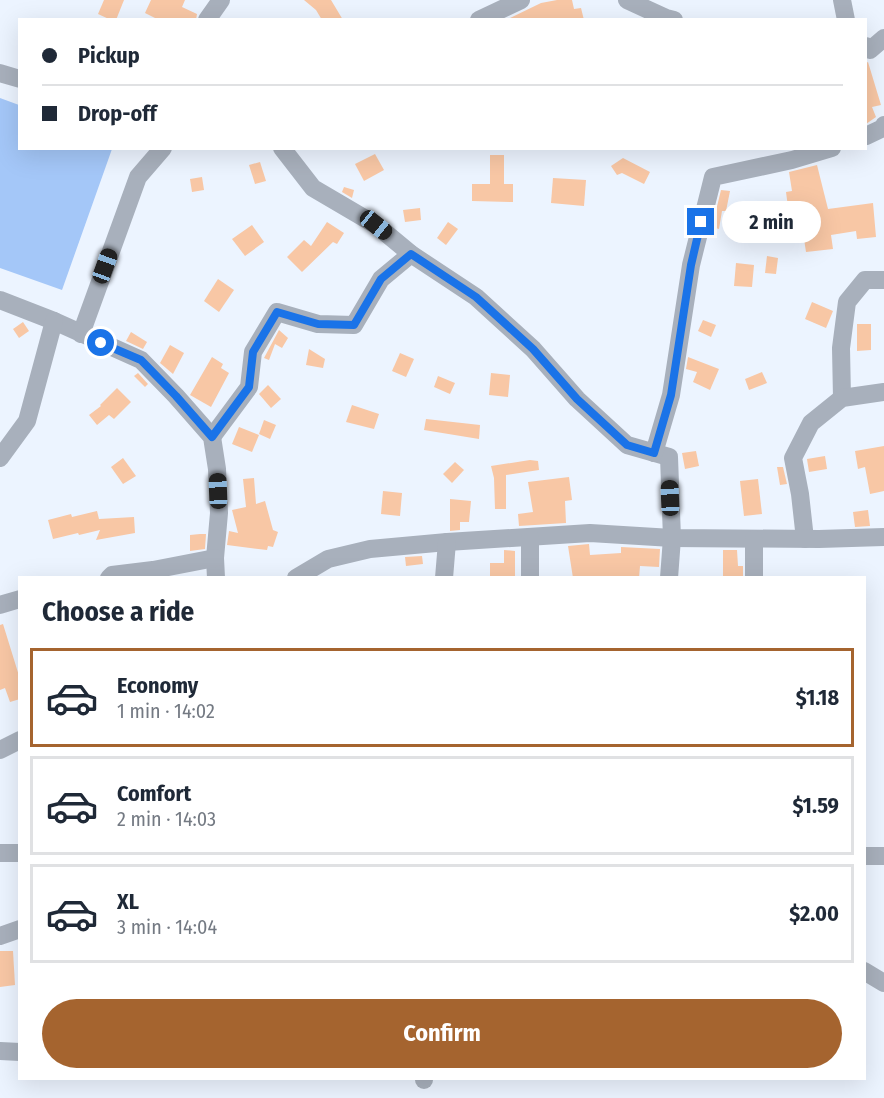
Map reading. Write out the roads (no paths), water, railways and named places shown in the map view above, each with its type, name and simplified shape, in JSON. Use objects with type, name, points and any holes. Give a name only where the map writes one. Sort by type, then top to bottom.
[{"type":"street","points":[[208,18],[221,0]]},
{"type":"street","points":[[483,18],[521,0]]},
{"type":"street","points":[[627,0],[666,18]]},
{"type":"street","points":[[842,0],[846,18]]},
{"type":"street","points":[[867,47],[870,50],[884,38]]},
{"type":"street","points":[[0,73],[18,78]]},
{"type":"street","points":[[867,136],[883,128],[884,125]]},
{"type":"street","points":[[81,334],[138,177],[161,150]]},
{"type":"street","points":[[284,150],[313,188],[376,225],[411,254],[476,297],[533,349],[577,399],[627,445],[669,457],[672,538],[669,576]]},
{"type":"street","points":[[654,453],[671,395],[691,265],[713,177],[792,160],[825,150]]},
{"type":"street","points":[[212,437],[249,387],[253,352],[277,312],[318,324],[354,325],[381,279],[411,254]]},
{"type":"street","points":[[842,399],[841,348],[847,302],[865,280],[884,280]]},
{"type":"street","points":[[0,300],[54,321],[141,360],[212,437],[217,469],[219,513],[216,576]]},
{"type":"street","points":[[0,459],[27,421],[54,321]]},
{"type":"street","points":[[805,539],[793,458],[811,423],[842,399],[884,392]]},
{"type":"street","points":[[299,576],[328,559],[370,549],[447,542],[590,533],[672,538],[884,537]]},
{"type":"street","points":[[530,537],[530,576]]},
{"type":"street","points":[[754,539],[754,576]]},
{"type":"street","points":[[444,576],[447,542]]},
{"type":"street","points":[[111,576],[215,558]]},
{"type":"street","points":[[0,605],[18,600]]},
{"type":"street","points":[[0,750],[18,741]]},
{"type":"street","points":[[0,854],[18,853]]},
{"type":"street","points":[[866,855],[884,856]]},
{"type":"street","points":[[0,936],[18,930]]},
{"type":"street","points":[[866,972],[884,983]]},
{"type":"street","points":[[0,1052],[18,1052]]}]
